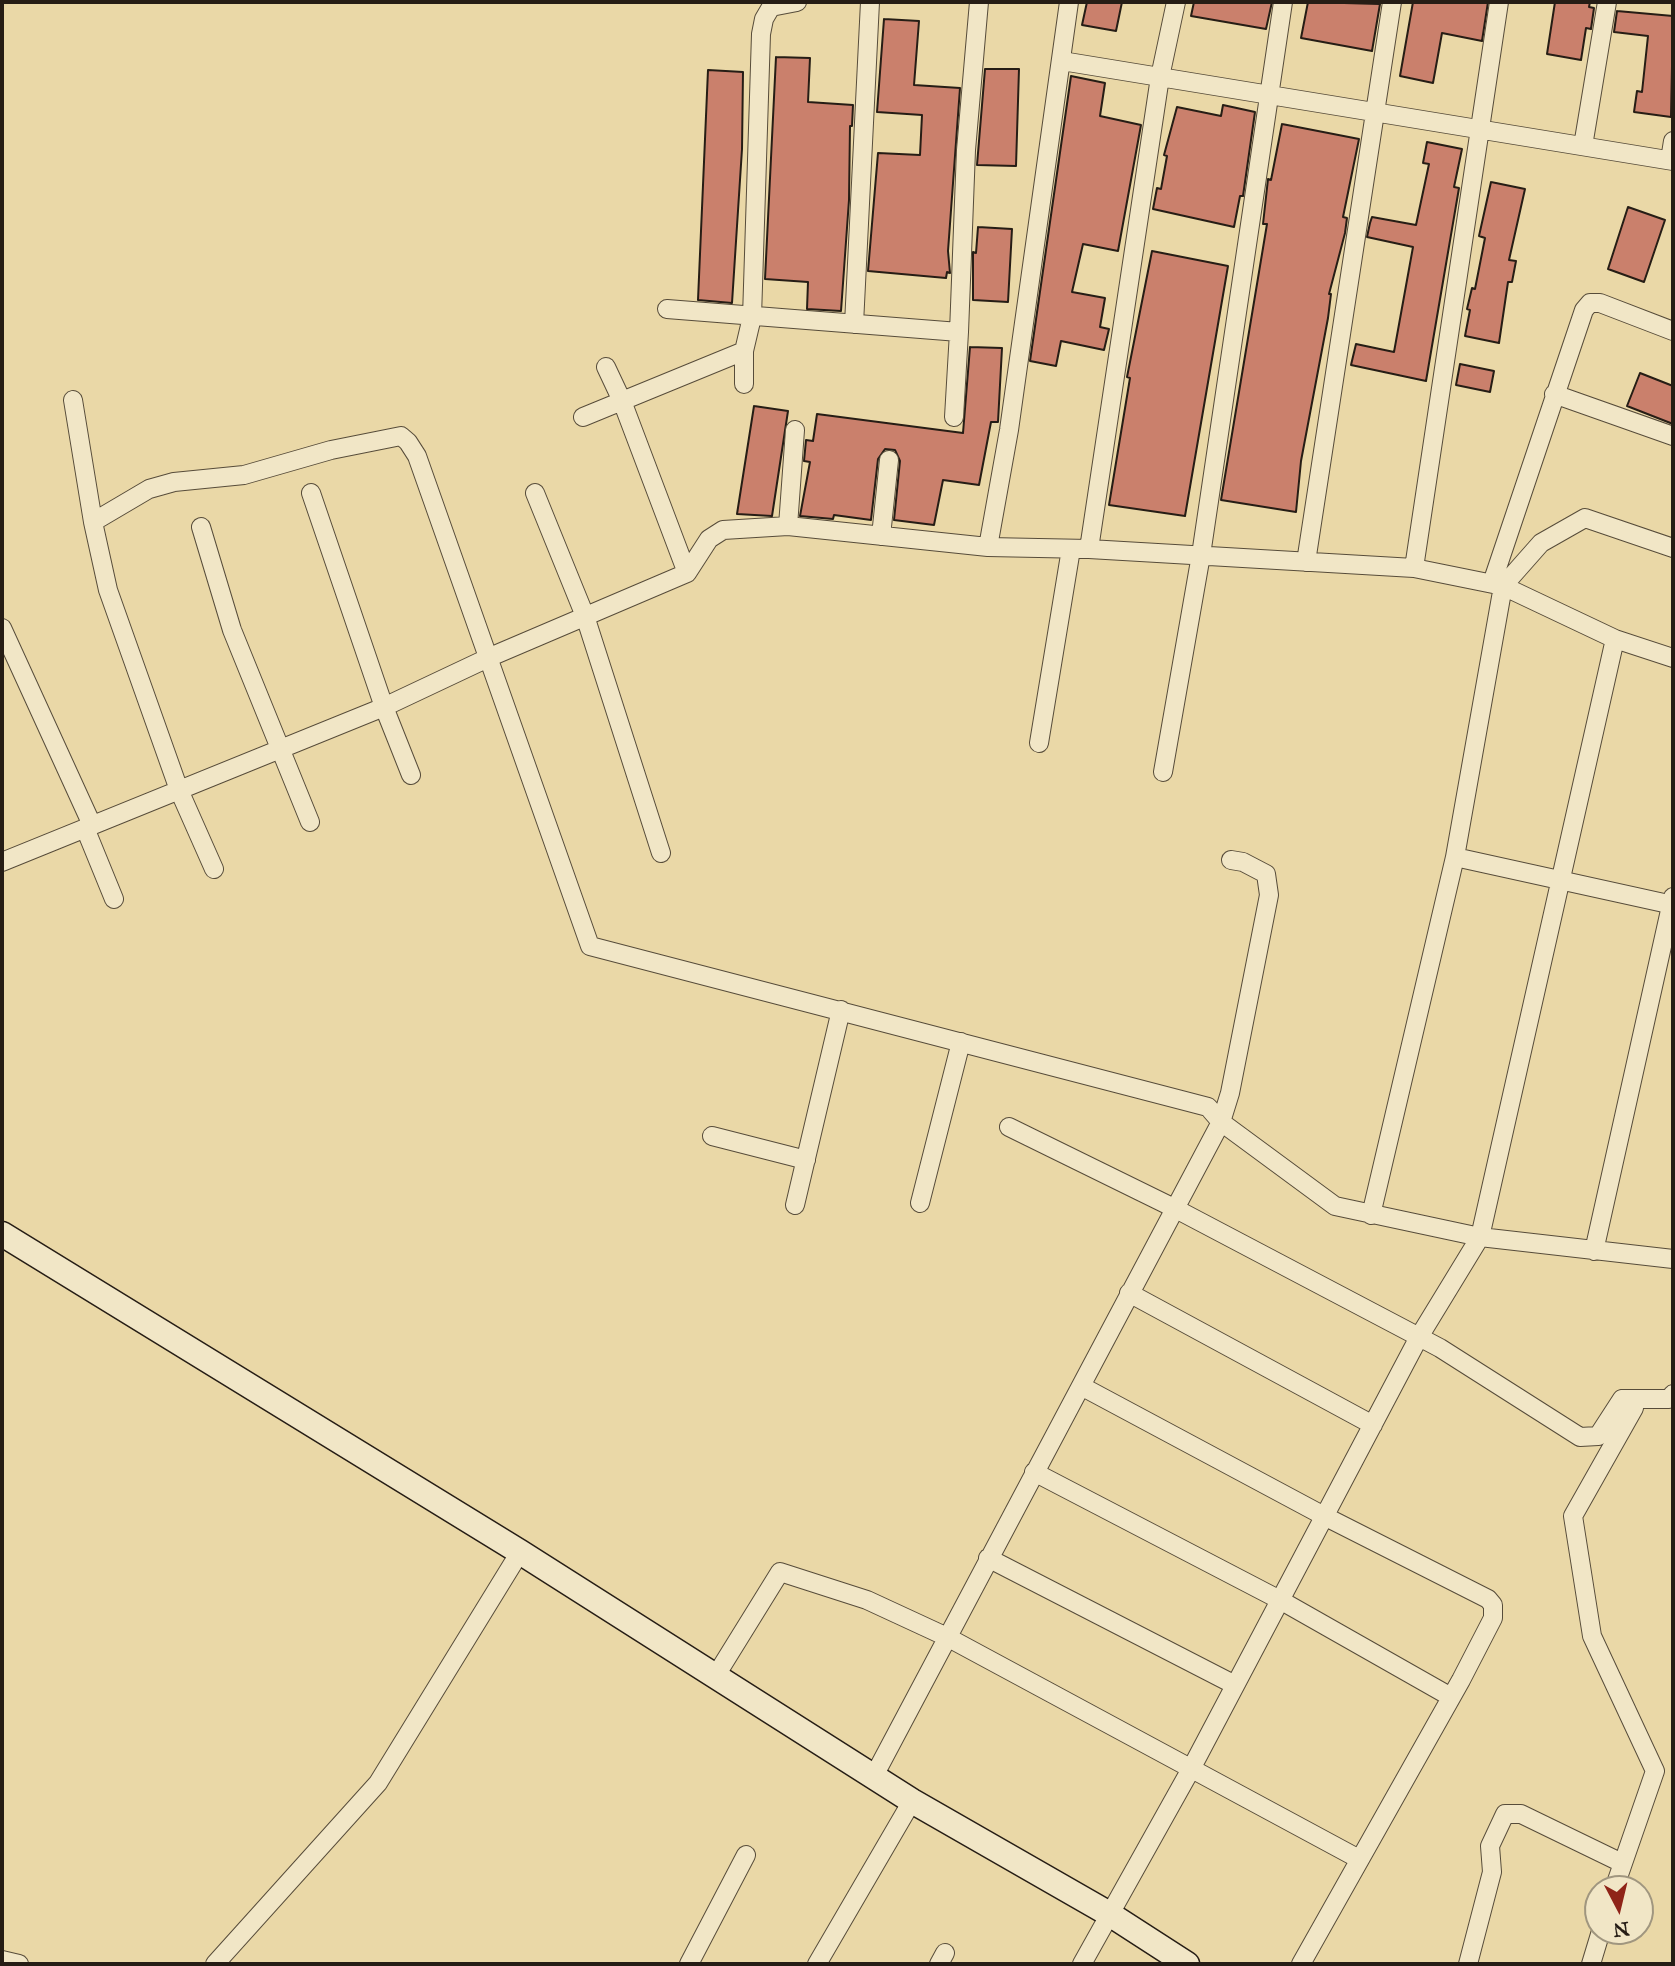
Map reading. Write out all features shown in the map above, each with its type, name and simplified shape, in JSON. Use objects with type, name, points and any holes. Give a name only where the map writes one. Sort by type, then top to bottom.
[{"type":"main road","points":[[2,1234],[520,1552],[912,1801],[1111,1915],[1187,1964]]},
{"type":"street","points":[[744,384],[744,351],[752,317],[761,34],[764,19],[771,7],[797,2]]},
{"type":"street","points":[[854,324],[870,2]]},
{"type":"street","points":[[954,417],[966,150],[979,2]]},
{"type":"street","points":[[988,547],[1009,430],[1069,2]]},
{"type":"street","points":[[1089,549],[1160,77],[1176,2]]},
{"type":"street","points":[[1163,772],[1201,555],[1283,2]]},
{"type":"street","points":[[1306,562],[1373,111],[1392,2]]},
{"type":"street","points":[[1414,568],[1499,2]]},
{"type":"street","points":[[1583,146],[1607,2]]},
{"type":"street","points":[[1062,61],[1672,160],[1673,141]]},
{"type":"street","points":[[1371,1215],[1455,858],[1498,585],[1554,394],[1584,310],[1590,303],[1600,303],[1673,331]]},
{"type":"street","points":[[667,309],[959,332]]},
{"type":"street","points":[[583,417],[744,351]]},
{"type":"street","points":[[606,368],[622,401],[687,573]]},
{"type":"street","points":[[1554,394],[1673,436]]},
{"type":"street","points":[[74,400],[93,522],[108,590],[179,790],[214,869]]},
{"type":"street","points":[[788,526],[795,430]]},
{"type":"street","points":[[93,522],[149,489],[174,482],[244,475],[331,450],[401,436],[416,456],[490,656],[590,946],[1208,1107],[1221,1122],[1335,1206],[1480,1237],[1673,1259]]},
{"type":"street","points":[[881,536],[889,460]]},
{"type":"street","points":[[311,493],[384,708],[411,775]]},
{"type":"street","points":[[535,493],[585,616],[661,853]]},
{"type":"street","points":[[1498,585],[1541,542],[1585,519],[1673,548]]},
{"type":"street","points":[[2,862],[384,708],[490,656],[687,573],[709,538],[723,530],[788,526],[988,547],[1089,549],[1414,568],[1498,585],[1615,639],[1673,658]]},
{"type":"street","points":[[201,527],[232,630],[310,822]]},
{"type":"street","points":[[1039,743],[1071,549]]},
{"type":"street","points":[[2,628],[89,827],[114,899]]},
{"type":"street","points":[[1082,1964],[1191,1769],[1419,1337],[1480,1237],[1615,639]]},
{"type":"street","points":[[1455,858],[1673,902],[1594,1251]]},
{"type":"street","points":[[874,1776],[1221,1122],[1230,1093],[1269,895],[1266,874],[1243,862],[1231,860]]},
{"type":"street","points":[[795,1205],[841,1010]]},
{"type":"street","points":[[920,1203],[961,1042]]},
{"type":"street","points":[[1009,1127],[1174,1208],[1419,1337],[1527,1401],[1580,1437],[1598,1436],[1622,1399]]},
{"type":"street","points":[[712,1136],[806,1160]]},
{"type":"street","points":[[1129,1293],[1373,1424]]},
{"type":"street","points":[[1081,1386],[1324,1516],[1488,1599],[1493,1605],[1493,1618],[1451,1697],[1301,1964]]},
{"type":"street","points":[[1622,1399],[1669,1399],[1673,1394]]},
{"type":"street","points":[[1618,1875],[1664,1771],[1592,1636],[1573,1516],[1634,1408],[1622,1399]]},
{"type":"street","points":[[1034,1472],[1280,1600],[1451,1697]]},
{"type":"street","points":[[215,1964],[377,1783],[520,1552]]},
{"type":"street","points":[[988,1558],[1235,1685]]},
{"type":"street","points":[[715,1677],[780,1572],[867,1600],[947,1637],[1359,1858]]},
{"type":"street","points":[[817,1964],[912,1801]]},
{"type":"street","points":[[1468,1964],[1492,1872],[1490,1846],[1505,1814],[1521,1814],[1622,1863]]},
{"type":"street","points":[[690,1964],[746,1855]]},
{"type":"street","points":[[1591,1964],[1597,1945]]},
{"type":"street","points":[[2,1960],[19,1964]]},
{"type":"building","points":[[1087,2],[1122,2],[1116,31],[1082,25]]},
{"type":"building","points":[[1194,2],[1272,2],[1266,29],[1191,16]]},
{"type":"building","points":[[1308,2],[1380,4],[1372,51],[1301,38]]},
{"type":"building","points":[[1413,2],[1488,2],[1482,41],[1442,33],[1433,83],[1400,76]]},
{"type":"building","points":[[1555,2],[1590,2],[1589,7],[1594,8],[1591,29],[1586,28],[1581,60],[1547,54]]},
{"type":"building","points":[[1617,11],[1673,16],[1671,117],[1634,112],[1637,91],[1642,92],[1648,36],[1614,32]]},
{"type":"building","points":[[884,19],[919,21],[914,85],[960,88],[948,251],[950,273],[947,272],[946,278],[868,271],[878,153],[920,155],[922,115],[877,112]]},
{"type":"building","points":[[776,57],[810,58],[808,102],[853,105],[841,311],[807,309],[808,282],[765,279]]},
{"type":"building","points":[[985,69],[1019,69],[1016,166],[977,165]]},
{"type":"building","points":[[708,70],[743,72],[742,149],[732,303],[698,300]]},
{"type":"building","points":[[1071,76],[1105,83],[1100,116],[1141,125],[1118,251],[1083,244],[1072,292],[1105,298],[1100,327],[1109,329],[1104,350],[1061,341],[1056,366],[1030,361]]},
{"type":"building","points":[[1223,105],[1255,112],[1243,196],[1240,196],[1234,227],[1153,209],[1157,188],[1161,189],[1167,156],[1164,155],[1177,107],[1221,116]]},
{"type":"building","points":[[1282,124],[1359,139],[1343,217],[1347,218],[1345,233],[1329,294],[1328,318],[1301,461],[1296,512],[1221,500],[1267,224],[1263,224],[1268,179],[1271,180]]},
{"type":"building","points":[[1427,142],[1462,149],[1454,187],[1459,188],[1426,381],[1351,365],[1356,344],[1394,352],[1413,247],[1367,237],[1372,217],[1416,225],[1429,164],[1423,163]]},
{"type":"building","points":[[1491,182],[1525,189],[1509,260],[1516,261],[1512,282],[1508,282],[1499,343],[1465,336],[1470,310],[1467,309],[1472,288],[1475,289],[1485,238],[1479,236]]},
{"type":"building","points":[[1628,207],[1665,220],[1644,282],[1608,269]]},
{"type":"building","points":[[978,227],[1012,229],[1008,302],[973,300],[973,252],[976,253]]},
{"type":"building","points":[[1152,251],[1228,266],[1185,516],[1109,505],[1130,378],[1127,377]]},
{"type":"building","points":[[970,347],[1002,348],[998,422],[991,422],[979,485],[943,480],[934,525],[894,520],[900,461],[895,450],[885,449],[878,459],[871,520],[834,515],[833,519],[800,516],[810,462],[804,461],[806,440],[813,441],[817,414],[963,433]]},
{"type":"building","points":[[1460,364],[1494,371],[1490,392],[1456,385]]},
{"type":"building","points":[[1640,373],[1673,386],[1673,424],[1627,406]]},
{"type":"building","points":[[754,406],[788,411],[772,516],[737,514]]}]
